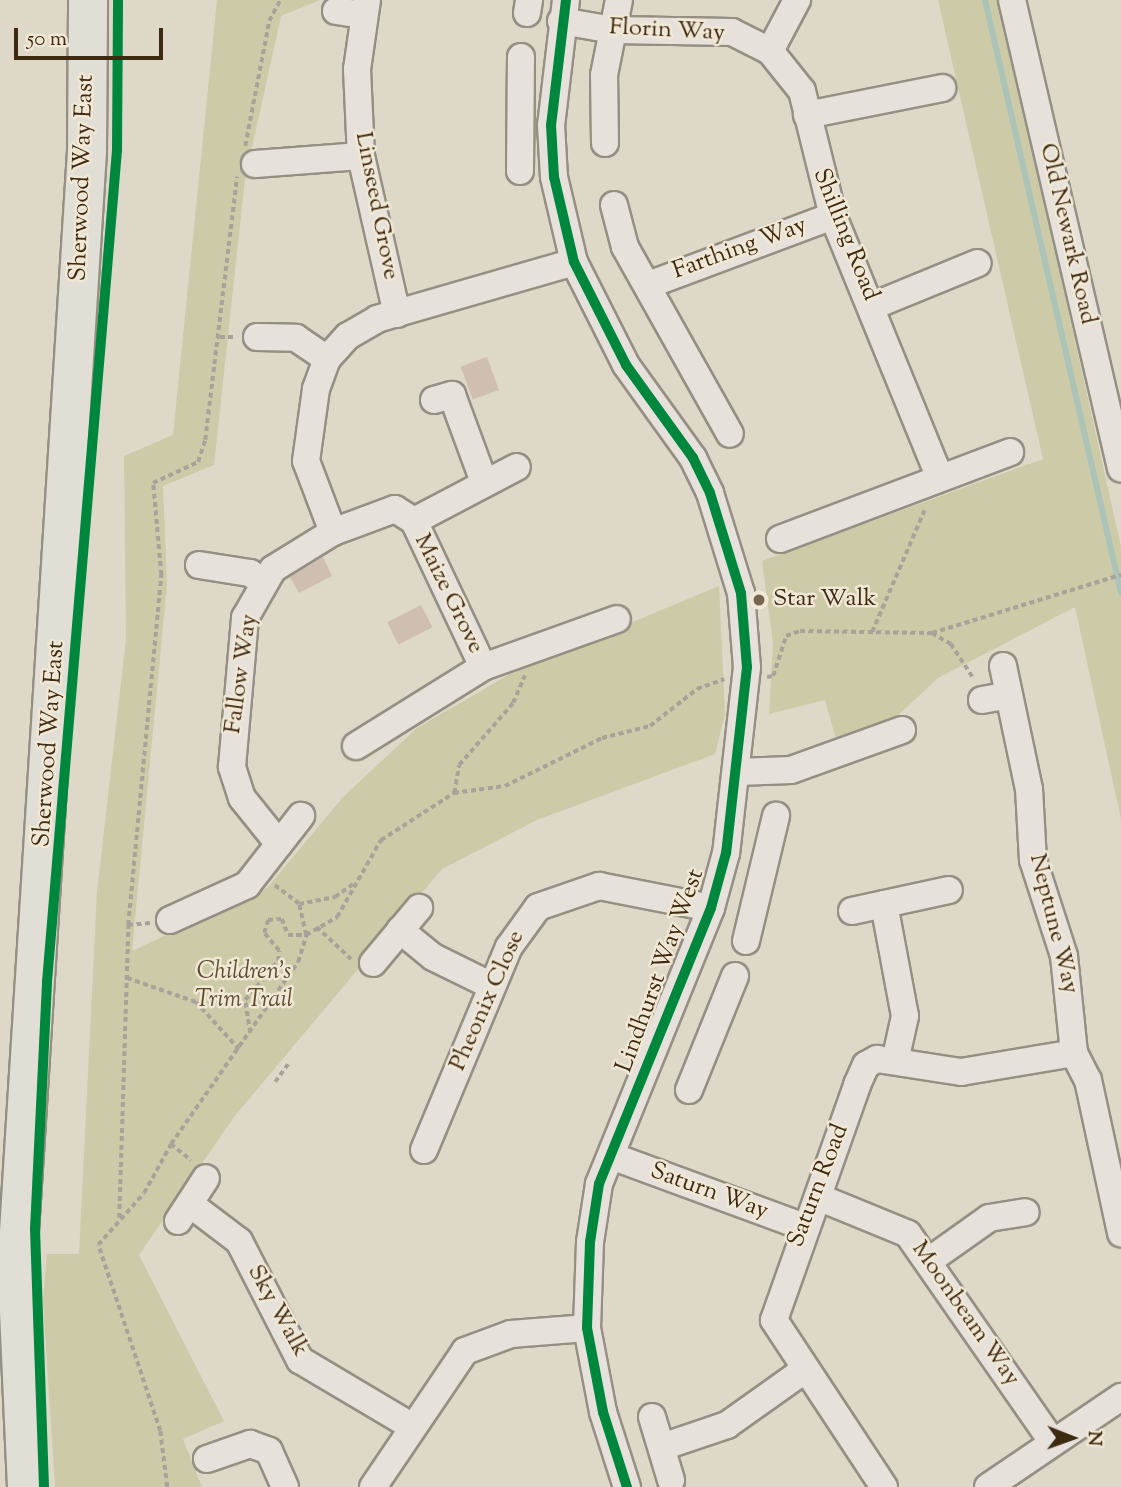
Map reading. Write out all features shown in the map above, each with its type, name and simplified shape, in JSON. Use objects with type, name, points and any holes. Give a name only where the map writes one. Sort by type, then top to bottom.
[{"type":"highway","name":"Sherwood Way East","points":[[27,1487],[18,1264],[87,150],[88,0]]},
{"type":"street","points":[[605,144],[604,75],[619,0]]},
{"type":"street","points":[[770,51],[797,0]]},
{"type":"street","name":"Old Newark Road","points":[[1012,0],[1121,468]]},
{"type":"street","name":"Linseed Grove","points":[[336,11],[365,8],[357,69],[361,156],[397,313]]},
{"type":"street","name":"Florin Way","points":[[563,10],[613,30],[732,32],[770,51]]},
{"type":"street","name":"Lindhurst Way West","points":[[563,10],[554,75],[554,177],[574,261],[626,365],[693,458],[709,493],[741,593],[747,678],[738,772],[726,853],[711,908],[614,1157],[599,1184],[590,1242],[587,1328],[603,1412],[627,1487]]},
{"type":"street","name":"Shilling Road","points":[[770,51],[797,82],[833,216],[873,306],[921,485]]},
{"type":"street","points":[[520,172],[521,65],[554,75]]},
{"type":"street","points":[[807,115],[942,89]]},
{"type":"street","points":[[245,165],[361,156]]},
{"type":"street","points":[[614,205],[625,247],[648,285],[671,335],[730,434]]},
{"type":"street","name":"Farthing Way","points":[[648,285],[833,216]]},
{"type":"street","points":[[333,532],[306,461],[316,389],[327,359],[348,335],[397,313],[574,261]]},
{"type":"street","points":[[873,306],[978,263]]},
{"type":"street","points":[[257,337],[296,338],[327,359]]},
{"type":"street","points":[[434,400],[452,395],[467,450],[484,482]]},
{"type":"street","points":[[780,539],[1010,452]]},
{"type":"street","points":[[414,521],[516,467]]},
{"type":"street","name":"Fallow Way","points":[[279,844],[242,798],[232,767],[245,618],[263,582],[333,532],[395,509],[414,521]]},
{"type":"street","name":"Maize Grove","points":[[414,521],[483,667]]},
{"type":"street","points":[[199,565],[250,573],[263,582]]},
{"type":"street","name":"Maize Grove","points":[[356,746],[483,667],[521,650],[617,619]]},
{"type":"street","name":"Neptune Way","points":[[1003,666],[1029,789],[1040,890],[1073,999],[1074,1054],[1088,1080],[1121,1233]]},
{"type":"street","points":[[982,700],[1009,695]]},
{"type":"street","points":[[738,772],[791,770],[902,730]]},
{"type":"street","points":[[170,920],[223,899],[260,871],[301,816]]},
{"type":"street","points":[[746,941],[768,861],[776,816]]},
{"type":"street","points":[[726,853],[768,861]]},
{"type":"street","name":"Pheonix Close","points":[[424,1150],[492,986],[522,924],[553,897],[599,886],[711,908]]},
{"type":"street","points":[[852,911],[949,890]]},
{"type":"street","points":[[884,904],[905,1016],[896,1058],[961,1072],[1074,1054]]},
{"type":"street","points":[[364,963],[400,930],[419,908]]},
{"type":"street","points":[[400,930],[433,957],[492,986]]},
{"type":"street","points":[[689,1090],[736,976]]},
{"type":"street","points":[[680,993],[722,1011]]},
{"type":"street","name":"Saturn Road","points":[[884,1487],[803,1371],[774,1320],[804,1227],[818,1197],[866,1065],[896,1058]]},
{"type":"street","name":"Saturn Way","points":[[614,1157],[804,1227]]},
{"type":"street","name":"Sky Walk","points":[[202,1172],[184,1212],[239,1241],[300,1360],[411,1426]]},
{"type":"street","name":"Moonbeam Way","points":[[818,1197],[901,1229],[930,1260],[1052,1441]]},
{"type":"street","points":[[930,1260],[989,1218],[1026,1212]]},
{"type":"street","points":[[373,1487],[411,1426],[465,1350],[511,1334],[587,1328]]},
{"type":"street","points":[[662,1447],[727,1425],[803,1371]]},
{"type":"street","points":[[988,1487],[1052,1441],[1121,1397]]},
{"type":"street","points":[[652,1417],[671,1480]]},
{"type":"street","points":[[207,1459],[250,1444],[269,1451],[285,1487]]},
{"type":"path","points":[[118,1218],[127,978],[161,575],[153,483],[198,462],[205,440],[269,21],[280,0]]},
{"type":"path","points":[[872,632],[925,516],[921,485]]},
{"type":"path","points":[[250,1033],[245,1000],[278,961],[279,951],[264,933],[268,920],[282,919],[288,935],[306,935],[337,917],[381,840],[454,793],[505,786],[602,738],[650,726],[697,689],[747,678],[773,676],[786,636],[800,631],[932,633],[1121,575]]},
{"type":"path","points":[[932,633],[968,665],[982,700]]},
{"type":"path","points":[[454,793],[459,765],[513,703],[525,676],[521,650]]},
{"type":"path","points":[[167,1487],[160,1431],[97,1245],[118,1218],[144,1193],[171,1144],[240,1049],[298,962],[306,935],[299,904],[260,871]]},
{"type":"path","points":[[299,904],[335,897],[355,883]]},
{"type":"path","points":[[317,927],[364,963]]},
{"type":"path","points":[[127,978],[196,1002],[240,1049]]},
{"type":"path","points":[[275,1082],[288,1064]]},
{"type":"path","points":[[171,1144],[202,1172]]},
{"type":"green space","name":"Children's Trim Trail","points":[[217,0],[320,0],[281,16],[245,179],[214,465],[163,486],[167,584],[132,951],[267,888],[343,797],[417,728],[515,671],[719,586],[725,714],[715,754],[537,820],[442,869],[234,1117],[139,1255],[224,1421],[183,1439],[202,1487],[55,1487],[43,1301],[47,1254],[79,1254],[97,892],[126,639],[124,456],[173,435]]},
{"type":"green space","points":[[938,0],[999,0],[1121,547],[1121,819],[1075,607],[938,678],[894,719],[836,739],[825,700],[769,714],[773,643],[762,561],[1043,459]]},
{"type":"building","points":[[487,357],[499,390],[473,399],[461,367]]},
{"type":"building","points":[[323,557],[332,576],[299,593],[290,577]]},
{"type":"building","points":[[421,605],[432,627],[398,645],[387,622]]},
{"type":"waterway","points":[[985,0],[1121,593]]},
{"type":"cycle path","points":[[44,1487],[35,1229],[47,982],[117,150],[118,0]]},
{"type":"cycle path","points":[[566,0],[551,125],[554,177],[574,262],[626,365],[693,458],[710,493],[741,593],[747,667],[726,853],[711,908],[599,1184],[590,1242],[587,1328],[603,1412],[627,1487]]},
{"type":"place","name":"Star Walk","points":[[759,600]]}]
